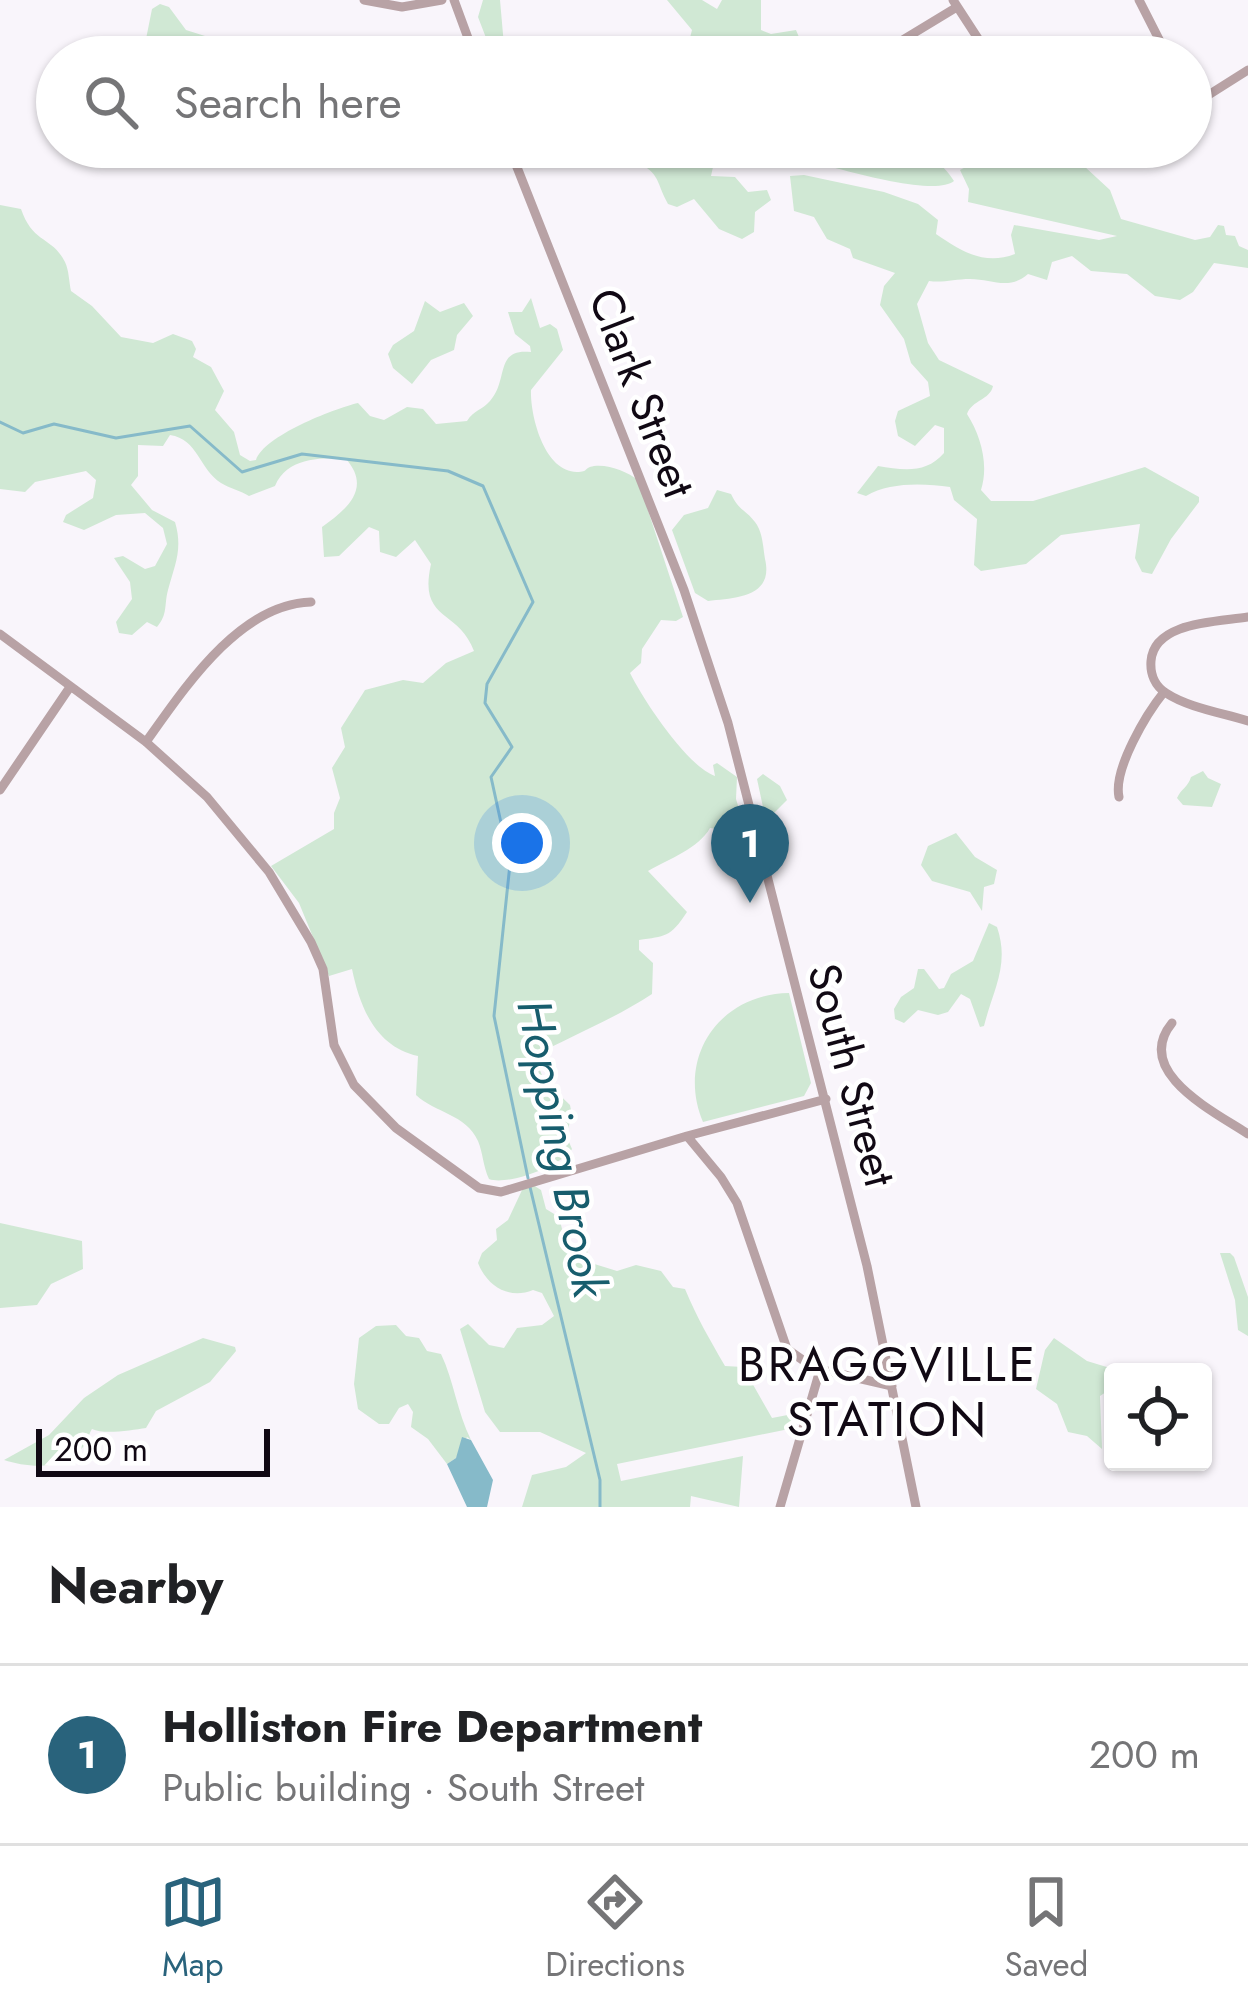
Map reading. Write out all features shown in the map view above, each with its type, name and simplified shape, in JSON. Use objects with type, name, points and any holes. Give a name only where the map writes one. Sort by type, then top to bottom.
[{"type":"street","points":[[364,0],[413,8],[442,0]]},
{"type":"street","points":[[454,0],[468,36]]},
{"type":"street","points":[[1139,0],[1157,36]]},
{"type":"street","points":[[908,36],[955,4],[976,36]]},
{"type":"street","points":[[1212,95],[1248,70]]},
{"type":"street","name":"Clark Street","points":[[517,168],[710,664]]},
{"type":"street","points":[[146,742],[214,652],[279,606],[311,602]]},
{"type":"street","points":[[1248,617],[1179,630],[1161,639],[1151,664],[1154,680],[1164,692],[1248,721]]},
{"type":"street","points":[[0,634],[146,742],[207,796],[283,893],[323,969],[340,1062],[370,1104],[396,1128],[479,1188],[500,1192],[826,1099]]},
{"type":"street","name":"South Street","points":[[710,664],[867,1266],[916,1507]]},
{"type":"street","points":[[0,790],[70,687]]},
{"type":"street","points":[[1119,796],[1118,781],[1141,727],[1164,692]]},
{"type":"street","points":[[1172,1023],[1163,1039],[1168,1074],[1248,1134]]},
{"type":"street","points":[[687,1136],[737,1203],[784,1344],[799,1360],[820,1370],[892,1386]]},
{"type":"street","points":[[780,1507],[820,1370]]},
{"type":"green space","points":[[483,0],[500,0],[503,36],[485,36],[478,17]]},
{"type":"green space","points":[[667,0],[702,0],[717,9],[722,0],[761,0],[761,30],[771,34],[796,30],[798,36],[690,36],[692,30]]},
{"type":"green space","points":[[160,4],[169,7],[186,30],[205,36],[147,36],[152,9]]},
{"type":"green space","points":[[646,168],[713,168],[711,176],[735,177],[748,192],[767,190],[771,200],[755,212],[754,232],[742,239],[719,229],[694,199],[677,207],[668,204]]},
{"type":"green space","points":[[834,168],[944,168],[954,181],[940,186]]},
{"type":"green space","points":[[1086,168],[1110,190],[1121,219],[1195,240],[1210,237],[1218,225],[1224,226],[1226,235],[1235,236],[1239,246],[1248,250],[1248,268],[1214,263],[1193,292],[1180,300],[1155,296],[1127,274],[1091,271],[1072,256],[1052,262],[1047,280],[1028,274],[1007,283],[929,281],[917,304],[928,343],[939,360],[993,386],[967,414],[982,451],[981,490],[991,501],[1033,501],[1145,467],[1199,497],[1152,574],[1142,572],[1135,558],[1140,524],[1061,535],[1026,564],[981,571],[974,565],[977,519],[954,500],[950,487],[906,485],[866,496],[857,493],[878,466],[914,469],[937,460],[944,453],[944,428],[935,425],[915,446],[898,436],[898,411],[930,396],[928,382],[911,363],[904,339],[880,305],[884,286],[895,273],[853,258],[850,249],[827,239],[814,217],[794,211],[790,176],[884,192],[918,204],[938,220],[936,234],[983,257],[1015,254],[1014,225],[1099,240],[1117,236],[968,202],[969,189],[960,170]]},
{"type":"green space","points":[[0,205],[21,209],[31,228],[65,262],[71,291],[121,337],[153,343],[173,334],[192,341],[193,357],[211,367],[224,391],[215,410],[234,432],[240,455],[250,461],[285,433],[358,403],[370,416],[384,420],[407,407],[423,409],[436,424],[467,421],[496,393],[507,360],[519,352],[531,352],[515,334],[508,312],[522,312],[531,298],[540,328],[550,324],[557,329],[563,350],[531,390],[541,440],[566,470],[606,466],[638,480],[683,617],[661,620],[642,649],[641,663],[630,673],[692,760],[715,776],[713,765],[717,763],[737,777],[736,799],[743,822],[734,831],[710,828],[691,847],[648,871],[687,912],[666,934],[639,940],[639,950],[653,963],[652,994],[534,1056],[544,1080],[570,1105],[566,1135],[572,1149],[557,1162],[521,1177],[489,1179],[473,1132],[416,1095],[418,1056],[391,1044],[372,1024],[352,969],[329,976],[299,903],[271,866],[334,829],[340,798],[332,768],[345,747],[341,728],[365,690],[403,680],[423,683],[446,663],[474,651],[430,596],[431,564],[415,540],[396,557],[380,552],[379,531],[369,527],[339,556],[324,557],[322,527],[347,506],[356,489],[357,479],[345,458],[295,465],[275,486],[249,496],[221,483],[187,442],[170,435],[163,446],[138,445],[138,476],[131,485],[152,510],[175,522],[178,549],[164,614],[157,627],[147,622],[132,635],[119,633],[116,622],[132,599],[130,582],[114,558],[123,556],[145,569],[155,566],[167,544],[163,528],[145,513],[116,515],[84,530],[63,522],[93,498],[96,480],[86,471],[35,482],[25,492],[0,489]]},
{"type":"green space","points":[[425,301],[440,312],[464,303],[473,316],[457,335],[454,350],[431,360],[412,384],[393,368],[388,354],[414,331]]},
{"type":"green space","points":[[717,490],[731,494],[758,526],[766,572],[764,581],[750,593],[708,601],[695,593],[672,530],[684,515],[708,508]]},
{"type":"green space","points":[[1203,771],[1221,784],[1212,807],[1183,805],[1177,798],[1191,777]]},
{"type":"green space","points":[[763,774],[780,786],[787,800],[766,821],[757,779]]},
{"type":"green space","points":[[956,833],[975,857],[997,870],[994,884],[984,887],[982,911],[970,892],[932,881],[921,865],[928,846]]},
{"type":"green space","points":[[989,923],[997,927],[1002,953],[984,1026],[980,1027],[970,999],[961,994],[948,1012],[938,1015],[918,1010],[904,1023],[895,1019],[894,1009],[914,988],[918,969],[924,969],[939,989],[944,988],[951,974],[973,961]]},
{"type":"green space","points":[[789,993],[811,1083],[804,1096],[703,1122],[695,1075],[710,1034],[742,1005]]},
{"type":"green space","points":[[533,1185],[541,1190],[546,1209],[559,1217],[565,1241],[587,1247],[588,1262],[617,1271],[636,1265],[661,1271],[673,1287],[685,1289],[725,1366],[743,1367],[772,1418],[798,1413],[789,1429],[617,1464],[621,1481],[743,1456],[739,1507],[691,1496],[690,1507],[522,1507],[532,1475],[566,1467],[586,1453],[540,1432],[500,1432],[485,1412],[460,1329],[468,1324],[489,1345],[504,1348],[517,1328],[542,1325],[554,1316],[542,1293],[500,1289],[478,1263],[497,1240],[496,1229],[508,1220],[523,1188]]},
{"type":"green space","points":[[0,1223],[82,1241],[83,1269],[51,1284],[37,1305],[0,1308]]},
{"type":"green space","points":[[1220,1253],[1234,1257],[1248,1297],[1248,1336],[1238,1330],[1235,1300]]},
{"type":"green space","points":[[396,1325],[406,1336],[419,1338],[427,1351],[441,1354],[445,1364],[471,1440],[467,1437],[456,1458],[447,1464],[428,1439],[411,1427],[413,1412],[408,1404],[399,1408],[389,1424],[379,1424],[358,1409],[354,1384],[359,1338],[376,1326]]},
{"type":"green space","points":[[203,1338],[236,1351],[210,1382],[156,1411],[146,1428],[92,1429],[75,1455],[57,1464],[35,1466],[4,1460],[49,1435],[84,1398],[118,1375]]},
{"type":"green space","points":[[1054,1338],[1087,1361],[1104,1366],[1102,1449],[1087,1436],[1068,1432],[1057,1404],[1036,1389],[1045,1350]]},
{"type":"water","points":[[462,1437],[471,1440],[493,1480],[487,1507],[467,1507],[447,1464],[456,1458]]},
{"type":"waterway","name":"Hopping Brook","points":[[0,422],[23,433],[54,424],[116,438],[190,426],[242,472],[302,454],[448,471],[483,486],[533,602],[487,684],[485,703],[512,747],[491,777],[510,864],[494,1016],[528,1178]]},
{"type":"waterway","name":"Hopping Brook","points":[[530,1187],[600,1480],[600,1507]]},
{"type":"place","name":"Holliston Fire Department","points":[[750,903]]},
{"type":"district","name":"BRAGGVILLE STATION","points":[[888,1392]]}]
